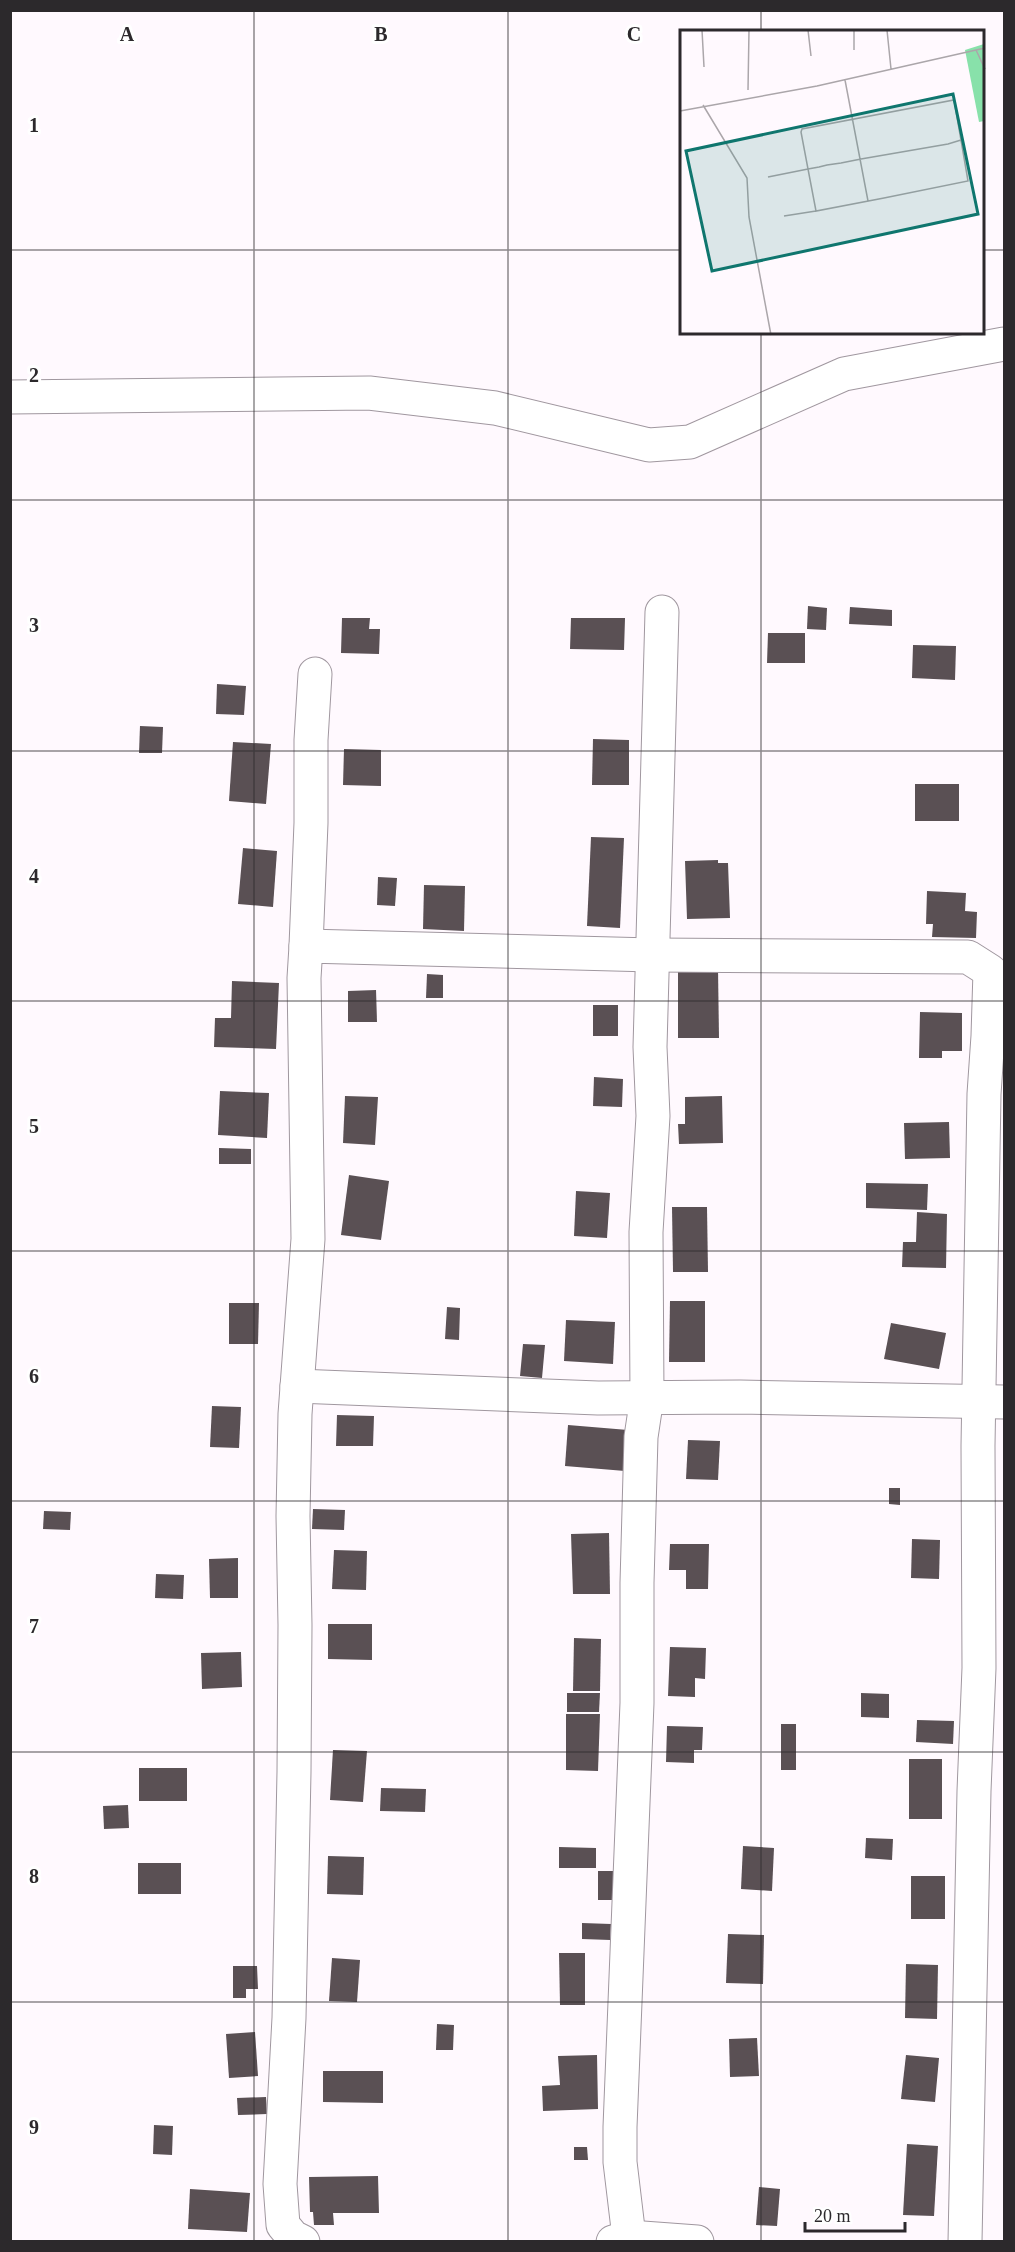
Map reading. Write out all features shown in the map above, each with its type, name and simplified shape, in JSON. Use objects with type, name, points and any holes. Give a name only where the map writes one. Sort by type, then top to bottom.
[{"type":"street","points":[[10,397],[369,393],[495,408],[649,446],[690,442],[844,374],[1005,344]]},
{"type":"street","points":[[662,612],[650,1047],[653,1116],[646,1232],[647,1397],[640,1459],[637,1703],[620,2127],[621,2239],[697,2241]]},
{"type":"street","points":[[303,2241],[293,2237],[283,2225],[280,2184],[289,2018],[294,1749],[293,1516],[297,1386],[308,1248],[304,978],[315,674]]},
{"type":"street","points":[[306,946],[652,955],[968,957],[990,971],[984,1094],[992,1402],[978,1446],[979,1668],[974,1791],[965,2241]]},
{"type":"street","points":[[297,1386],[502,1395],[992,1402]]},
{"type":"building","points":[[808,606],[827,608],[826,630],[807,629]]},
{"type":"building","points":[[850,607],[892,610],[892,626],[849,624]]},
{"type":"building","points":[[342,618],[370,618],[369,629],[380,629],[379,654],[341,653]]},
{"type":"building","points":[[571,618],[625,618],[624,650],[570,649]]},
{"type":"building","points":[[768,633],[805,633],[805,663],[767,663]]},
{"type":"building","points":[[913,645],[956,646],[955,680],[912,678]]},
{"type":"building","points":[[217,684],[246,686],[244,715],[216,714]]},
{"type":"building","points":[[140,726],[163,727],[162,753],[139,753]]},
{"type":"building","points":[[593,739],[629,740],[629,785],[592,785]]},
{"type":"building","points":[[233,742],[271,744],[266,804],[229,801]]},
{"type":"building","points":[[344,749],[381,750],[381,786],[343,785]]},
{"type":"building","points":[[915,784],[959,784],[959,821],[915,821]]},
{"type":"building","points":[[591,837],[624,838],[620,928],[587,926]]},
{"type":"building","points":[[243,848],[277,851],[273,907],[238,904]]},
{"type":"building","points":[[718,860],[718,863],[728,863],[730,918],[687,919],[685,861]]},
{"type":"building","points":[[378,877],[397,878],[395,906],[377,905]]},
{"type":"building","points":[[424,885],[465,886],[464,931],[423,929]]},
{"type":"building","points":[[927,891],[966,893],[965,911],[977,912],[976,938],[932,937],[933,924],[926,924]]},
{"type":"building","points":[[678,968],[718,968],[719,1038],[678,1038]]},
{"type":"building","points":[[427,974],[443,975],[443,998],[426,998]]},
{"type":"building","points":[[232,981],[279,983],[276,1049],[214,1047],[215,1018],[231,1018]]},
{"type":"building","points":[[376,990],[377,1022],[348,1022],[348,991]]},
{"type":"building","points":[[593,1005],[618,1005],[618,1036],[593,1036]]},
{"type":"building","points":[[920,1012],[962,1013],[962,1051],[942,1051],[942,1058],[919,1058]]},
{"type":"building","points":[[594,1077],[623,1079],[622,1107],[593,1106]]},
{"type":"building","points":[[220,1091],[269,1093],[267,1138],[218,1135]]},
{"type":"building","points":[[345,1096],[378,1097],[375,1145],[343,1143]]},
{"type":"building","points":[[722,1096],[723,1143],[679,1144],[678,1124],[685,1124],[685,1097]]},
{"type":"building","points":[[949,1122],[950,1158],[905,1159],[904,1123]]},
{"type":"building","points":[[219,1148],[251,1149],[251,1164],[219,1164]]},
{"type":"building","points":[[349,1175],[389,1181],[381,1240],[341,1235]]},
{"type":"building","points":[[866,1183],[928,1184],[927,1210],[866,1208]]},
{"type":"building","points":[[576,1191],[610,1193],[607,1238],[574,1236]]},
{"type":"building","points":[[672,1207],[707,1207],[708,1272],[673,1272]]},
{"type":"building","points":[[917,1212],[947,1214],[946,1268],[902,1267],[903,1242],[916,1242]]},
{"type":"building","points":[[670,1301],[705,1301],[705,1362],[669,1362]]},
{"type":"building","points":[[229,1303],[259,1303],[258,1344],[229,1344]]},
{"type":"building","points":[[447,1307],[460,1308],[459,1340],[445,1339]]},
{"type":"building","points":[[566,1320],[615,1322],[613,1364],[564,1361]]},
{"type":"building","points":[[891,1323],[946,1333],[939,1369],[884,1359]]},
{"type":"building","points":[[523,1344],[545,1345],[542,1378],[520,1376]]},
{"type":"building","points":[[212,1406],[241,1407],[239,1448],[210,1447]]},
{"type":"building","points":[[337,1415],[374,1416],[373,1446],[336,1446]]},
{"type":"building","points":[[568,1425],[628,1430],[625,1471],[565,1466]]},
{"type":"building","points":[[688,1440],[720,1441],[718,1480],[686,1479]]},
{"type":"building","points":[[889,1488],[900,1488],[900,1505],[889,1504]]},
{"type":"building","points":[[313,1509],[345,1510],[344,1530],[312,1529]]},
{"type":"building","points":[[44,1511],[71,1512],[70,1530],[43,1529]]},
{"type":"building","points":[[609,1533],[610,1594],[573,1594],[571,1534]]},
{"type":"building","points":[[912,1539],[940,1540],[939,1579],[911,1578]]},
{"type":"building","points":[[670,1544],[709,1544],[708,1589],[686,1589],[686,1570],[669,1570]]},
{"type":"building","points":[[334,1550],[367,1551],[366,1590],[332,1589]]},
{"type":"building","points":[[238,1558],[238,1598],[210,1598],[209,1559]]},
{"type":"building","points":[[156,1574],[184,1575],[183,1599],[155,1598]]},
{"type":"building","points":[[328,1624],[372,1624],[372,1660],[328,1659]]},
{"type":"building","points":[[574,1638],[601,1639],[600,1691],[573,1691]]},
{"type":"building","points":[[670,1647],[706,1648],[705,1679],[695,1678],[695,1697],[668,1696]]},
{"type":"building","points":[[241,1652],[242,1687],[202,1689],[201,1653]]},
{"type":"building","points":[[567,1693],[600,1693],[599,1712],[567,1712]]},
{"type":"building","points":[[861,1693],[889,1694],[889,1718],[861,1717]]},
{"type":"building","points":[[566,1714],[600,1714],[598,1771],[566,1770]]},
{"type":"building","points":[[917,1720],[954,1721],[953,1744],[916,1742]]},
{"type":"building","points":[[781,1724],[796,1724],[796,1770],[781,1770]]},
{"type":"building","points":[[667,1726],[703,1727],[702,1750],[694,1750],[694,1763],[666,1762]]},
{"type":"building","points":[[333,1750],[367,1751],[363,1802],[330,1800]]},
{"type":"building","points":[[909,1759],[942,1759],[942,1819],[909,1819]]},
{"type":"building","points":[[139,1768],[187,1768],[187,1801],[139,1801]]},
{"type":"building","points":[[381,1788],[426,1789],[425,1812],[380,1811]]},
{"type":"building","points":[[128,1805],[129,1828],[104,1829],[103,1806]]},
{"type":"building","points":[[866,1838],[893,1839],[892,1860],[865,1858]]},
{"type":"building","points":[[743,1846],[774,1848],[772,1891],[741,1889]]},
{"type":"building","points":[[559,1847],[596,1848],[596,1868],[559,1868]]},
{"type":"building","points":[[328,1856],[364,1857],[363,1895],[327,1894]]},
{"type":"building","points":[[138,1863],[181,1863],[181,1894],[138,1894]]},
{"type":"building","points":[[598,1871],[616,1871],[616,1900],[598,1900]]},
{"type":"building","points":[[911,1876],[945,1876],[945,1919],[911,1919]]},
{"type":"building","points":[[582,1923],[611,1924],[610,1940],[582,1939]]},
{"type":"building","points":[[728,1934],[764,1935],[763,1984],[726,1983]]},
{"type":"building","points":[[559,1953],[585,1953],[585,2005],[560,2005]]},
{"type":"building","points":[[332,1958],[360,1960],[357,2002],[329,2001]]},
{"type":"building","points":[[906,1964],[938,1965],[937,2019],[905,2018]]},
{"type":"building","points":[[233,1966],[257,1966],[258,1989],[246,1989],[246,1998],[233,1998]]},
{"type":"building","points":[[437,2024],[454,2025],[453,2050],[436,2050]]},
{"type":"building","points":[[255,2032],[258,2076],[229,2078],[226,2034]]},
{"type":"building","points":[[757,2038],[759,2076],[730,2077],[729,2039]]},
{"type":"building","points":[[597,2055],[598,2109],[543,2111],[542,2086],[560,2085],[558,2056]]},
{"type":"building","points":[[906,2055],[939,2058],[935,2102],[901,2099]]},
{"type":"building","points":[[323,2071],[383,2071],[383,2103],[323,2102]]},
{"type":"building","points":[[266,2097],[267,2114],[238,2115],[237,2098]]},
{"type":"building","points":[[154,2125],[173,2126],[172,2155],[153,2154]]},
{"type":"building","points":[[907,2144],[938,2146],[934,2216],[903,2215]]},
{"type":"building","points":[[574,2147],[587,2147],[588,2160],[574,2160]]},
{"type":"building","points":[[378,2176],[379,2213],[333,2213],[334,2225],[314,2225],[313,2212],[310,2212],[309,2177]]},
{"type":"building","points":[[759,2187],[780,2189],[777,2226],[756,2225]]},
{"type":"building","points":[[190,2189],[250,2193],[247,2232],[188,2229]]}]
